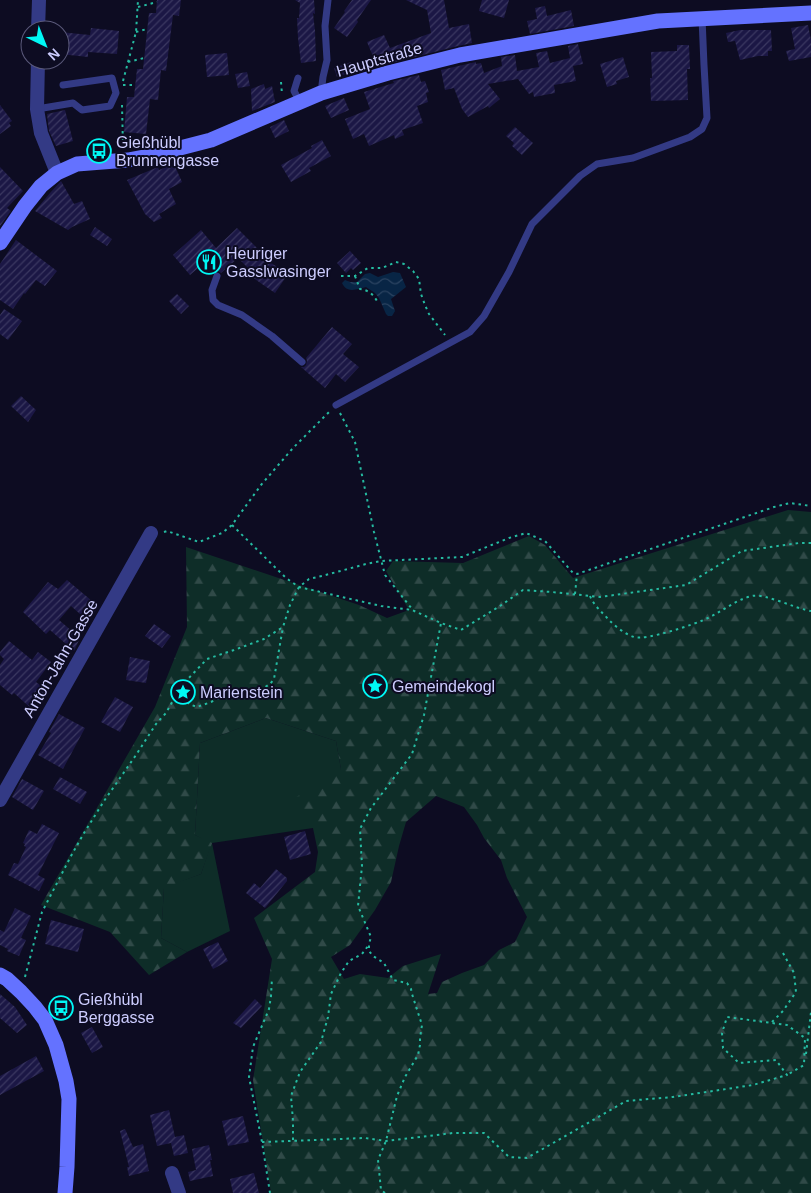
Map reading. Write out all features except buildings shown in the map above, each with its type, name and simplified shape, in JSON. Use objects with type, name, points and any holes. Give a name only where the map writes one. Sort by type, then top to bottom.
[{"type":"street","points":[[38,20],[39,0]]},
{"type":"street","name":"Hauptstraße","points":[[0,243],[41,186],[57,173],[77,164],[128,160],[211,140],[320,93],[388,73],[460,55],[658,22],[811,13]]},
{"type":"street","points":[[38,70],[37,109],[40,133],[57,173]]},
{"type":"street","name":"Anton-Jahn-Gasse","points":[[0,800],[151,533]]},
{"type":"street","points":[[0,975],[22,992],[45,1020],[56,1045],[69,1099],[65,1193]]},
{"type":"street","points":[[172,1173],[178,1193]]},
{"type":"lane","points":[[320,93],[327,60],[325,26],[328,0]]},
{"type":"lane","points":[[336,405],[470,332],[484,316],[509,272],[532,224],[580,176],[597,164],[633,158],[690,137],[702,129],[707,118],[702,18]]},
{"type":"lane","points":[[37,109],[73,103],[82,110],[110,106],[116,94],[112,78],[64,85]]},
{"type":"lane","points":[[298,78],[294,91],[300,102]]},
{"type":"lane","points":[[217,276],[212,290],[213,300],[218,306],[242,315],[272,336],[302,362]]},
{"type":"path","points":[[121,85],[136,32],[138,0]]},
{"type":"path","points":[[138,7],[157,2]]},
{"type":"path","points":[[136,32],[147,29]]},
{"type":"path","points":[[128,62],[144,58]]},
{"type":"path","points":[[281,82],[282,92]]},
{"type":"path","points":[[122,103],[123,146]]},
{"type":"path","points":[[122,112],[126,114]]},
{"type":"path","points":[[341,276],[355,276],[368,268],[382,268],[396,262],[404,264],[420,279],[424,305],[442,331]]},
{"type":"path","points":[[355,276],[360,289],[367,290],[378,301]]},
{"type":"path","points":[[151,533],[167,531],[198,542],[222,532],[232,525],[292,448],[336,405],[355,442],[385,575],[412,610]]},
{"type":"path","points":[[577,574],[774,507],[790,503],[811,506]]},
{"type":"path","points":[[232,525],[286,578],[299,587],[381,606],[412,610],[461,630],[523,590],[600,597],[686,585],[742,551],[811,543]]},
{"type":"path","points":[[179,692],[190,704],[197,707],[238,689],[250,691],[262,689],[270,684],[274,679],[283,627],[290,605],[299,587],[309,579],[381,561],[462,557],[508,538],[526,533],[545,541],[577,574]]},
{"type":"path","points":[[575,594],[577,574]]},
{"type":"path","points":[[590,596],[593,604],[615,626],[635,638],[648,638],[707,618],[734,602],[754,595],[778,600],[802,610],[811,611]]},
{"type":"path","points":[[385,1193],[380,1190],[378,1160],[386,1141],[397,1096],[405,1077],[418,1055],[422,1025],[408,983],[393,980],[384,963],[369,951],[371,937],[358,906],[362,866],[360,830],[371,808],[412,754],[424,715],[441,623]]},
{"type":"path","points":[[22,992],[42,912],[84,832],[156,724],[166,713],[192,674],[207,658],[264,639],[283,627]]},
{"type":"path","points":[[293,1140],[294,1121],[291,1096],[300,1072],[321,1042],[328,1017],[331,994],[341,973],[349,961],[362,954],[369,944]]},
{"type":"path","points":[[771,1023],[783,1011],[796,992],[794,973],[784,953]]},
{"type":"path","points":[[270,1193],[249,1077],[253,1046],[269,1009],[272,978]]},
{"type":"path","points":[[262,1142],[364,1138],[386,1141],[453,1133],[484,1133],[509,1157],[527,1158],[626,1101],[673,1097],[753,1085],[787,1075],[804,1064],[811,1012]]},
{"type":"path","points":[[787,1075],[776,1060],[739,1063],[722,1048],[722,1033],[727,1017],[787,1025],[805,1038],[804,1064]]},
{"type":"green space","points":[[788,510],[811,512],[811,1193],[271,1193],[253,1080],[272,959],[254,918],[315,872],[318,852],[313,828],[290,801],[341,769],[336,741],[266,718],[200,743],[195,835],[212,843],[201,874],[164,888],[161,938],[187,952],[149,975],[110,932],[41,905],[155,707],[187,627],[186,547],[359,605],[387,618],[409,610],[386,571],[393,561],[463,563],[529,536],[545,545],[573,578]],"holes":[[[436,796],[464,807],[501,860],[507,878],[527,917],[515,942],[499,950],[484,965],[442,982],[437,993],[428,994],[441,954],[403,966],[388,978],[360,974],[344,979],[331,957],[350,945],[375,910],[391,882],[406,822]]]},
{"type":"green space","points":[[266,718],[336,741],[341,769],[313,828],[212,843],[230,931],[187,952],[161,938],[164,887],[201,874],[211,844],[195,835],[200,743]]},
{"type":"water","points":[[393,272],[400,273],[406,287],[391,299],[395,311],[392,316],[386,314],[379,298],[366,287],[349,290],[342,283],[345,280],[357,282],[365,274],[370,273],[378,277]]},
{"type":"place","name":"Gießhübl Brunnengasse","points":[[99,151]]},
{"type":"place","name":"Heuriger Gasslwasinger","points":[[209,262]]},
{"type":"place","name":"Gemeindekogl","points":[[375,686]]},
{"type":"place","name":"Marienstein","points":[[183,692]]},
{"type":"place","name":"Gießhübl Berggasse","points":[[61,1008]]}]
